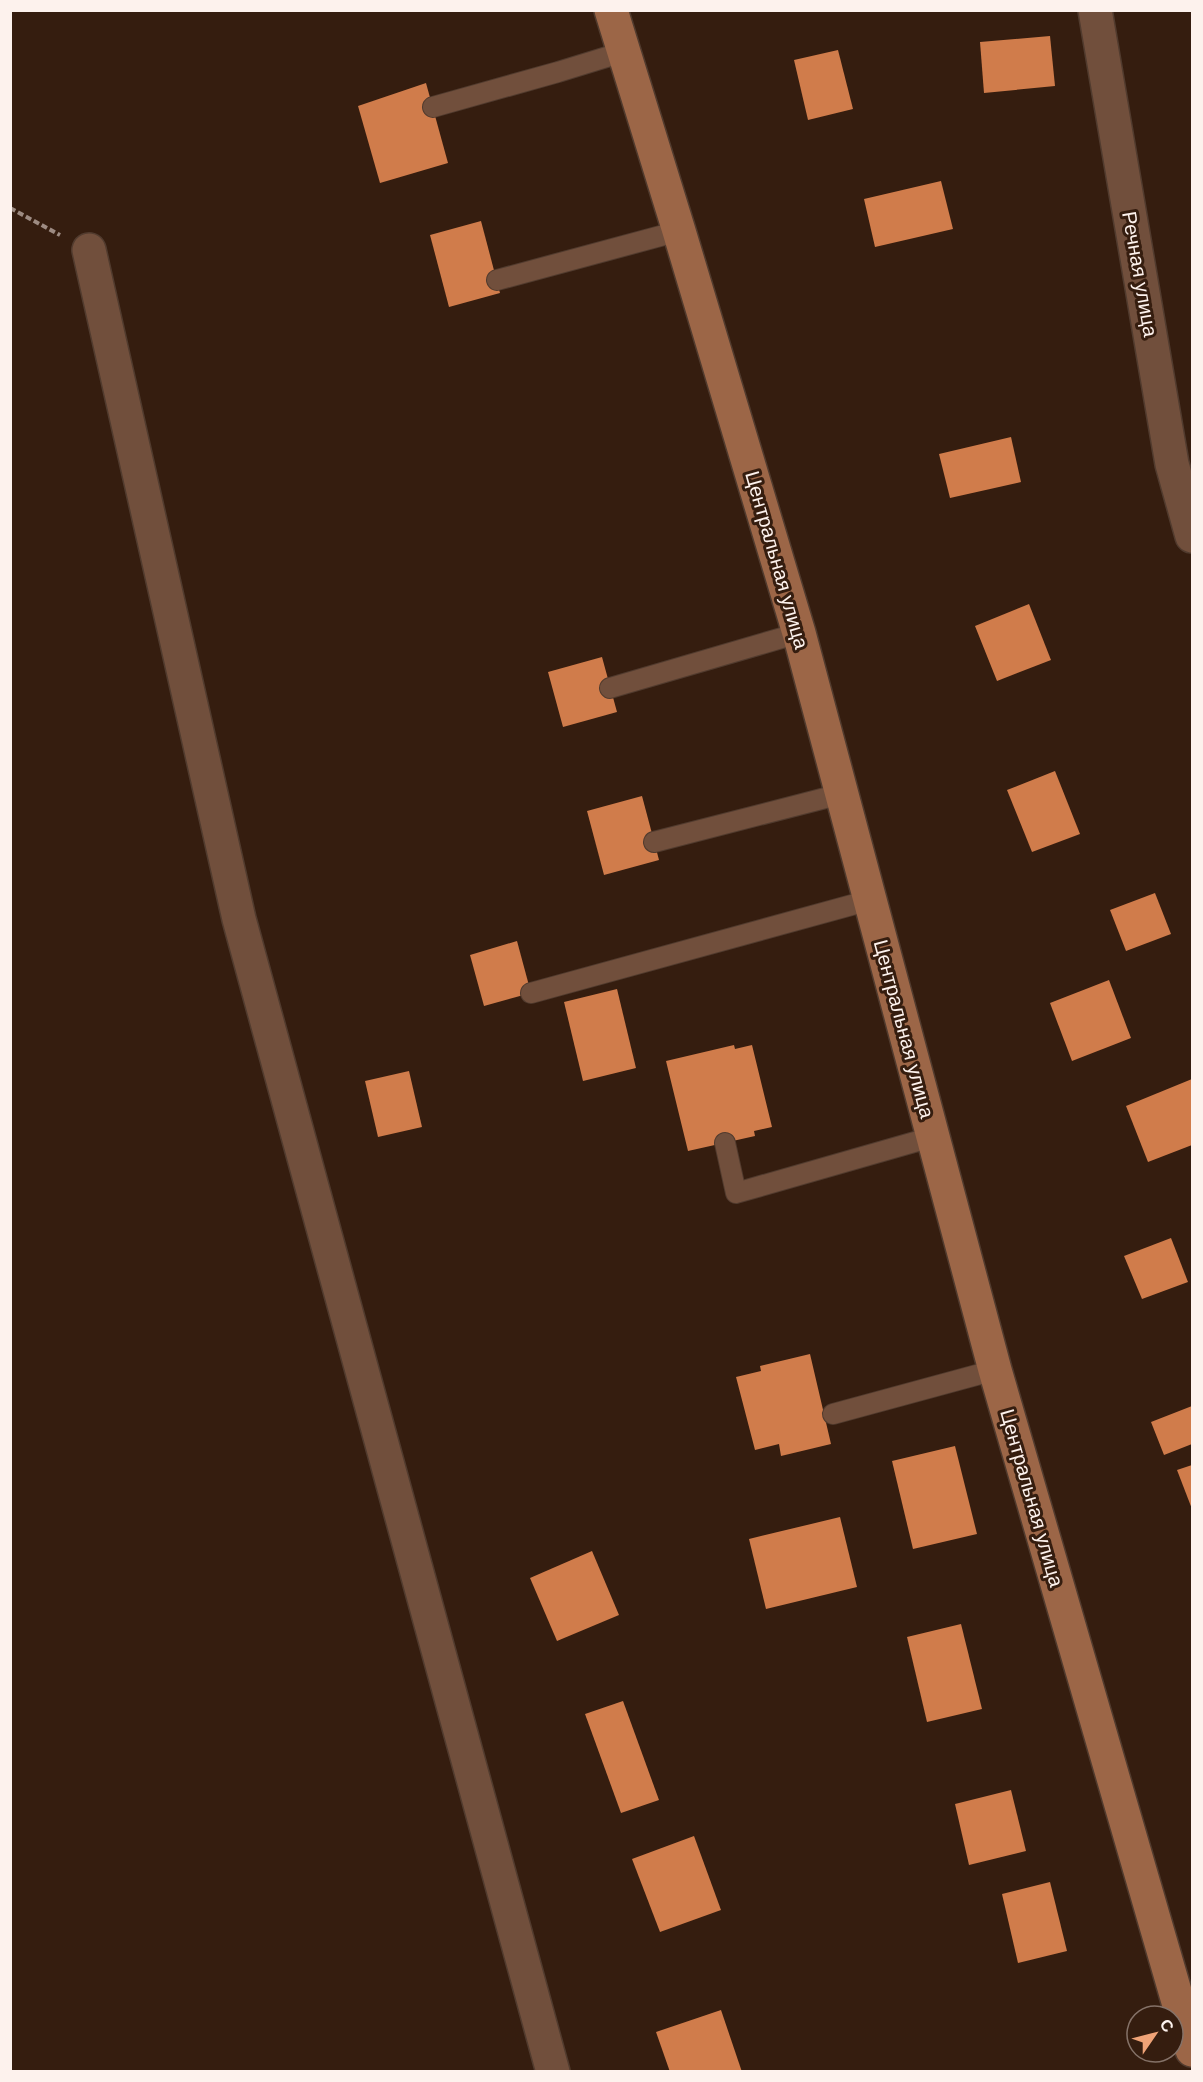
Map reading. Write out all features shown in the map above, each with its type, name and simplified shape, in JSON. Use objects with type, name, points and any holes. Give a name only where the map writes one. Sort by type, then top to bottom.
[{"type":"street","name":"Центральная улица","points":[[611,10],[799,633],[995,1370],[1192,2050]]},
{"type":"street","name":"Речная улица","points":[[1095,10],[1172,464],[1192,536]]},
{"type":"street","points":[[89,250],[239,919],[553,2072]]},
{"type":"lane","points":[[433,107],[623,52]]},
{"type":"lane","points":[[496,280],[679,231]]},
{"type":"lane","points":[[610,688],[799,633]]},
{"type":"lane","points":[[654,842],[841,794]]},
{"type":"lane","points":[[531,993],[870,900]]},
{"type":"lane","points":[[724,1143],[736,1192],[932,1137]]},
{"type":"lane","points":[[833,1414],[995,1370]]},
{"type":"path","points":[[10,208],[89,250]]},
{"type":"building","points":[[1050,36],[1055,86],[984,93],[980,42]]},
{"type":"building","points":[[838,50],[853,109],[808,120],[794,60]]},
{"type":"building","points":[[426,83],[448,163],[380,183],[358,106]]},
{"type":"building","points":[[941,181],[953,229],[875,247],[864,199]]},
{"type":"building","points":[[481,221],[500,293],[449,307],[430,235]]},
{"type":"building","points":[[1011,437],[1021,482],[950,498],[939,454]]},
{"type":"building","points":[[1029,604],[1051,660],[997,681],[975,626]]},
{"type":"building","points":[[602,657],[617,712],[563,727],[548,672]]},
{"type":"building","points":[[1055,771],[1080,834],[1032,852],[1007,790]]},
{"type":"building","points":[[642,796],[659,860],[604,875],[587,811]]},
{"type":"building","points":[[1155,893],[1171,934],[1126,951],[1110,910]]},
{"type":"building","points":[[517,941],[531,993],[484,1006],[470,955]]},
{"type":"building","points":[[1109,980],[1131,1038],[1072,1061],[1050,1003]]},
{"type":"building","points":[[617,989],[636,1068],[583,1081],[564,1002]]},
{"type":"building","points":[[734,1045],[735,1049],[752,1045],[772,1127],[754,1131],[755,1136],[688,1151],[666,1061]]},
{"type":"building","points":[[409,1071],[422,1127],[378,1137],[365,1081]]},
{"type":"building","points":[[1192,1079],[1192,1145],[1148,1162],[1126,1106]]},
{"type":"building","points":[[1171,1238],[1188,1282],[1142,1299],[1124,1256]]},
{"type":"building","points":[[810,1354],[831,1444],[781,1456],[779,1444],[755,1450],[736,1377],[761,1371],[760,1366]]},
{"type":"building","points":[[1192,1406],[1192,1444],[1164,1455],[1151,1422]]},
{"type":"building","points":[[955,1446],[977,1534],[913,1549],[892,1461]]},
{"type":"building","points":[[1192,1465],[1192,1509],[1177,1470]]},
{"type":"building","points":[[840,1517],[857,1587],[766,1609],[749,1539]]},
{"type":"building","points":[[592,1551],[619,1615],[557,1641],[530,1578]]},
{"type":"building","points":[[961,1624],[982,1709],[927,1722],[907,1637]]},
{"type":"building","points":[[623,1701],[659,1800],[621,1813],[585,1714]]},
{"type":"building","points":[[1011,1790],[1026,1851],[969,1865],[955,1804]]},
{"type":"building","points":[[694,1836],[721,1910],[660,1932],[632,1859]]},
{"type":"building","points":[[1050,1882],[1067,1951],[1018,1963],[1002,1894]]},
{"type":"building","points":[[721,2010],[742,2072],[670,2072],[656,2032]]}]
